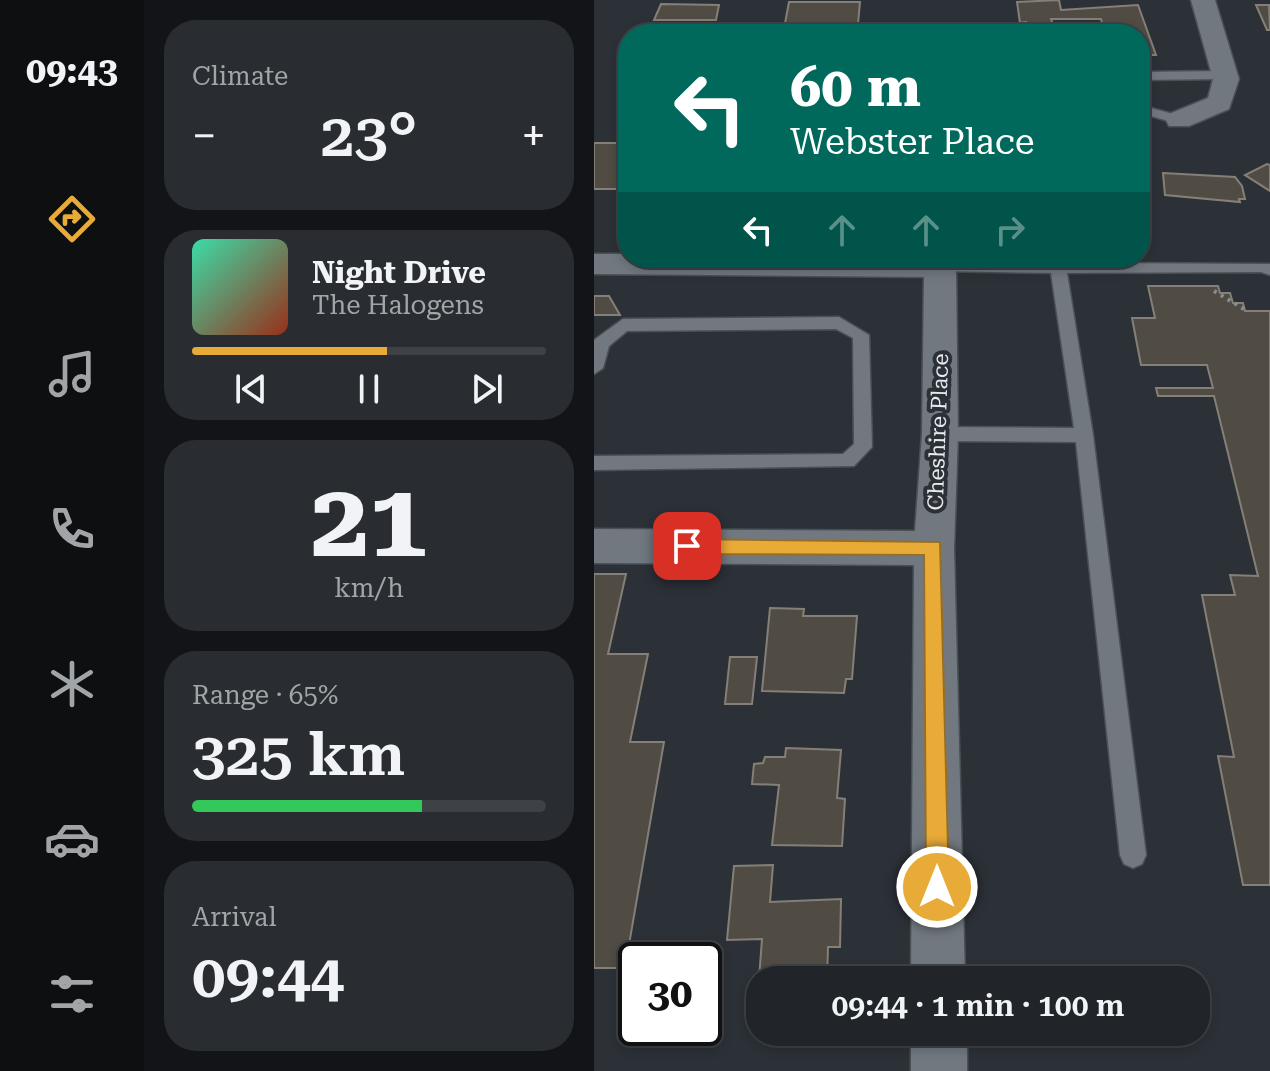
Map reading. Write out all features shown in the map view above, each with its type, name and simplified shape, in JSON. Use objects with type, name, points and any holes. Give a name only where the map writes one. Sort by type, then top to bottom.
[{"type":"street","points":[[1179,120],[1220,103],[1225,75],[1203,0]]},
{"type":"street","points":[[594,264],[618,264]]},
{"type":"street","name":"Cheshire Place","points":[[938,966],[934,548],[940,434],[940,268]]},
{"type":"street","points":[[594,546],[934,548]]},
{"type":"street","points":[[939,1046],[939,1071]]},
{"type":"lane","points":[[1150,76],[1225,75]]},
{"type":"lane","points":[[1150,112],[1179,120]]},
{"type":"lane","points":[[1150,268],[1264,267],[1270,270]]},
{"type":"lane","points":[[1058,268],[1084,435],[1133,855]]},
{"type":"lane","points":[[594,368],[601,343],[623,325],[839,323],[861,335],[863,447],[847,461],[594,463]]},
{"type":"lane","points":[[940,434],[1084,435]]},
{"type":"path","points":[[1210,289],[1244,309]]},
{"type":"building","points":[[1059,0],[1061,10],[1138,5],[1145,24],[1102,24],[1101,19],[1051,19],[1053,24],[1020,23],[1017,2]]},
{"type":"building","points":[[789,2],[860,2],[858,24],[785,24]]},
{"type":"building","points":[[661,4],[719,5],[716,20],[654,20]]},
{"type":"building","points":[[1256,5],[1269,5],[1270,30],[1267,30]]},
{"type":"building","points":[[1150,38],[1156,55],[1150,55]]},
{"type":"building","points":[[594,143],[618,143],[618,189],[594,189]]},
{"type":"building","points":[[1270,165],[1270,191],[1245,175]]},
{"type":"building","points":[[1163,173],[1235,177],[1242,186],[1245,199],[1239,199],[1240,202],[1165,195]]},
{"type":"building","points":[[1148,286],[1218,286],[1220,293],[1230,293],[1233,303],[1243,303],[1245,311],[1270,311],[1270,885],[1243,885],[1218,756],[1234,757],[1202,595],[1235,595],[1230,575],[1258,576],[1214,396],[1158,396],[1156,388],[1213,388],[1207,365],[1141,365],[1132,318],[1155,318]]},
{"type":"building","points":[[594,296],[609,296],[620,315],[594,315]]},
{"type":"building","points":[[594,574],[626,574],[608,654],[648,654],[630,742],[664,742],[629,942],[618,942],[618,968],[594,968]]},
{"type":"building","points":[[770,608],[804,609],[803,616],[857,616],[852,679],[846,679],[844,693],[762,691]]},
{"type":"building","points":[[730,657],[757,657],[752,704],[725,704]]},
{"type":"building","points":[[786,748],[841,750],[837,798],[845,799],[842,846],[772,845],[779,785],[752,784],[754,764],[763,763],[765,757],[785,757]]},
{"type":"building","points":[[773,865],[770,902],[841,899],[840,947],[828,947],[827,966],[760,966],[762,939],[727,940],[734,866]]},
{"type":"route","points":[[687,546],[934,548],[937,887]]}]
